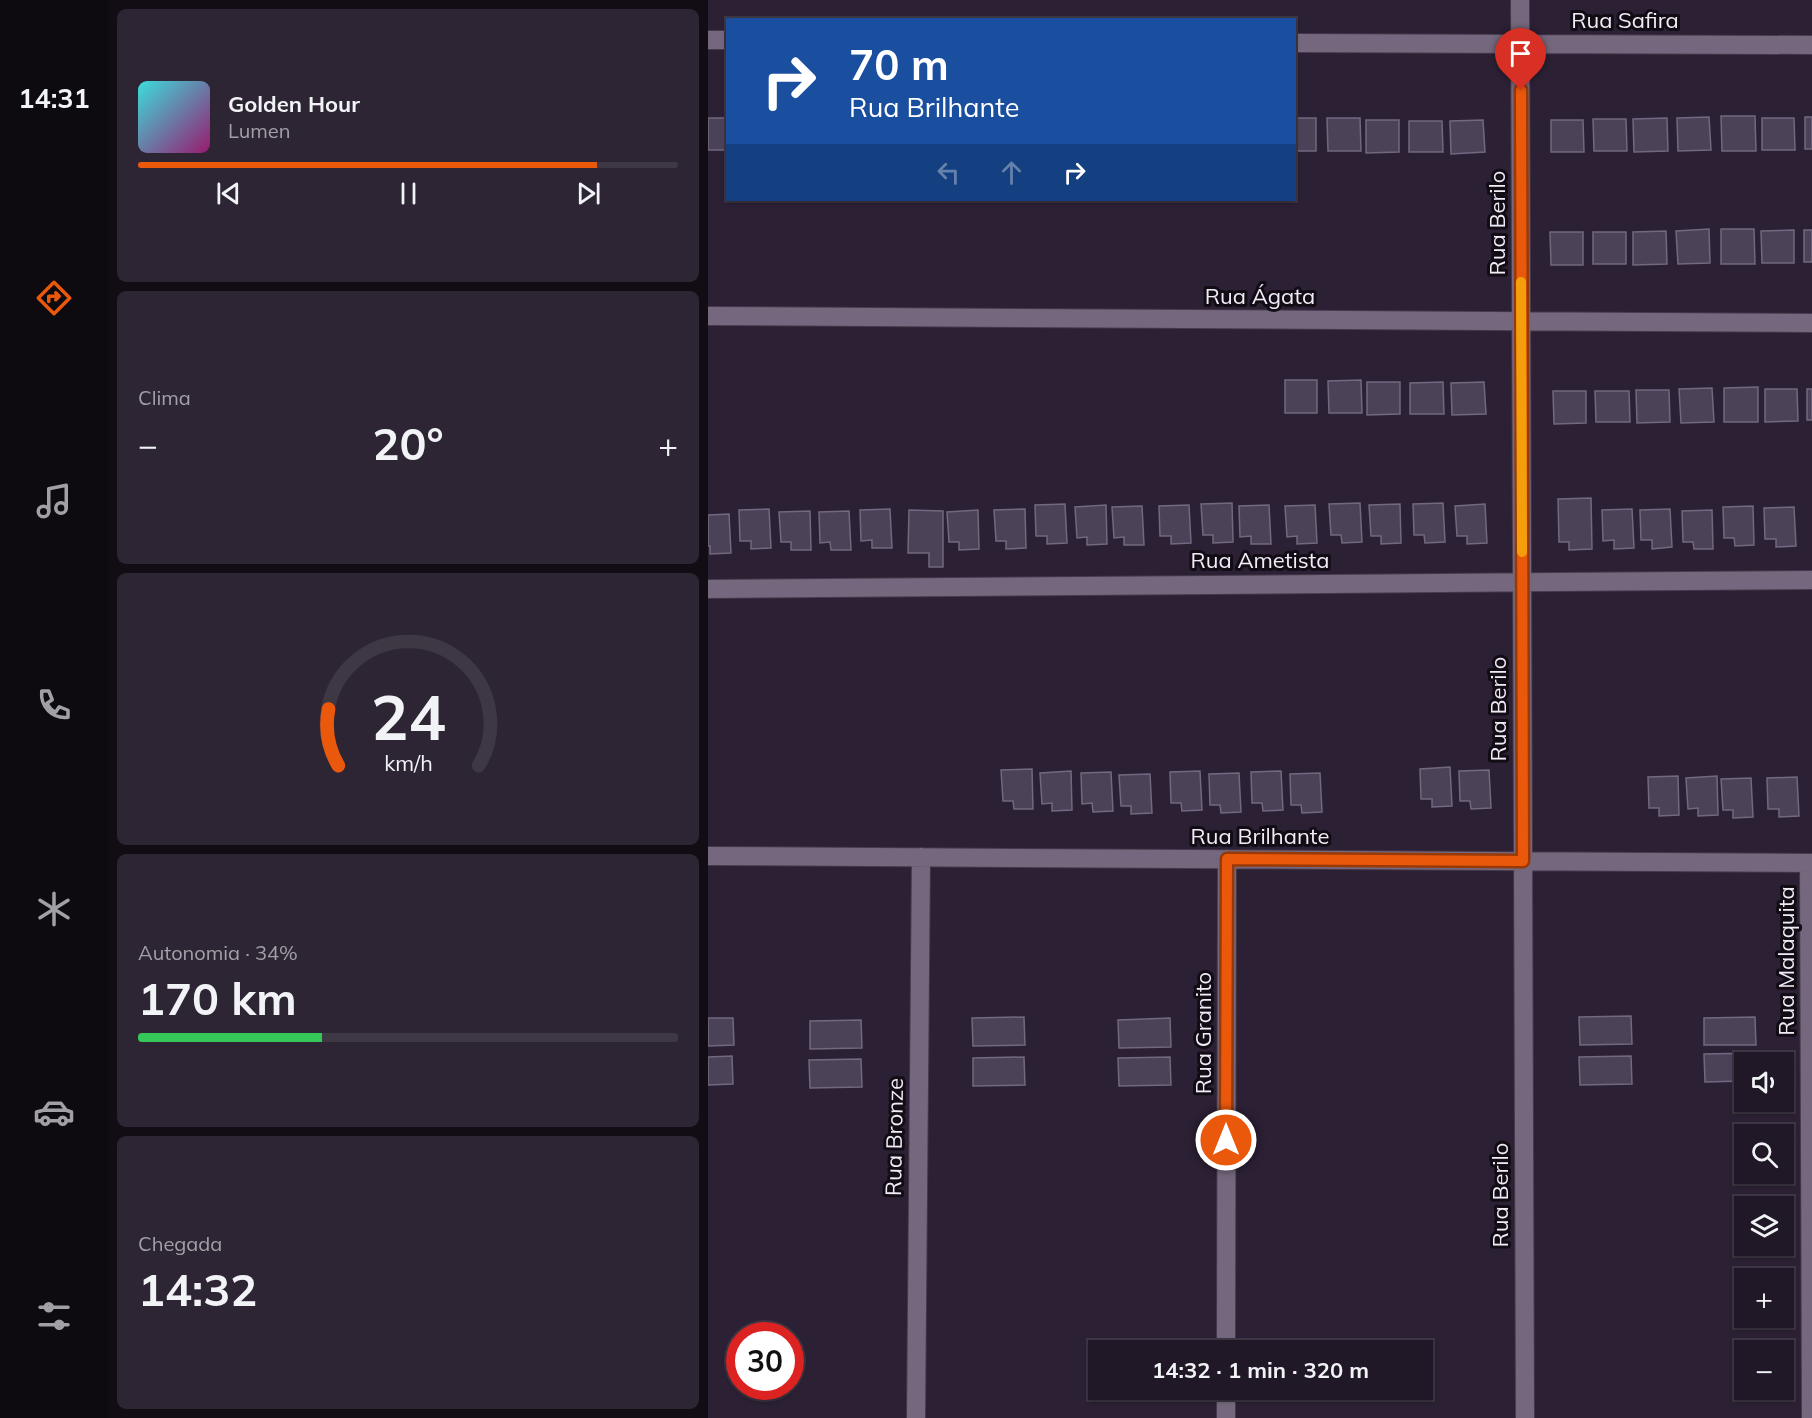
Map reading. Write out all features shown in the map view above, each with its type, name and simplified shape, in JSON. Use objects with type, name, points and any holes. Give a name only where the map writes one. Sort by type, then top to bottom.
[{"type":"street","name":"Rua Berilo","points":[[1520,0],[1525,1418]]},
{"type":"street","points":[[708,40],[726,40]]},
{"type":"street","name":"Rua Safira","points":[[1296,43],[1812,45]]},
{"type":"street","name":"Rua Ágata","points":[[708,316],[1812,322]]},
{"type":"street","name":"Rua Ametista","points":[[708,589],[1812,580]]},
{"type":"street","name":"Rua Brilhante","points":[[708,856],[1811,863]]},
{"type":"street","name":"Rua Bronze","points":[[916,1418],[921,857]]},
{"type":"street","name":"Rua Granito","points":[[1226,1340],[1227,859]]},
{"type":"street","name":"Rua Malaquita","points":[[1811,863],[1811,1418]]},
{"type":"street","points":[[1226,1400],[1226,1418]]},
{"type":"building","points":[[1721,116],[1755,116],[1756,151],[1722,151]]},
{"type":"building","points":[[1709,117],[1711,150],[1678,151],[1677,118]]},
{"type":"building","points":[[1805,117],[1812,117],[1812,149],[1805,149]]},
{"type":"building","points":[[708,118],[726,118],[726,150],[708,150]]},
{"type":"building","points":[[1296,118],[1316,118],[1316,151],[1296,151]]},
{"type":"building","points":[[1327,118],[1360,118],[1361,151],[1328,151]]},
{"type":"building","points":[[1667,118],[1668,151],[1634,152],[1633,119]]},
{"type":"building","points":[[1762,118],[1794,118],[1795,150],[1762,150]]},
{"type":"building","points":[[1593,119],[1626,119],[1627,151],[1594,151]]},
{"type":"building","points":[[1366,120],[1399,120],[1399,152],[1366,153]]},
{"type":"building","points":[[1483,120],[1485,152],[1451,154],[1450,121]]},
{"type":"building","points":[[1551,120],[1583,120],[1584,152],[1551,152]]},
{"type":"building","points":[[1409,121],[1442,121],[1443,152],[1409,152]]},
{"type":"building","points":[[1709,229],[1710,263],[1678,264],[1676,231]]},
{"type":"building","points":[[1721,229],[1754,229],[1755,264],[1721,264]]},
{"type":"building","points":[[1794,230],[1794,263],[1762,263],[1761,231]]},
{"type":"building","points":[[1804,230],[1812,230],[1812,262],[1804,262]]},
{"type":"building","points":[[1666,231],[1667,264],[1633,265],[1633,232]]},
{"type":"building","points":[[1550,232],[1583,232],[1583,265],[1551,265]]},
{"type":"building","points":[[1593,232],[1626,232],[1626,264],[1593,264]]},
{"type":"building","points":[[1285,380],[1317,380],[1317,413],[1285,413]]},
{"type":"building","points":[[1361,380],[1362,413],[1329,413],[1328,381]]},
{"type":"building","points":[[1367,382],[1400,382],[1400,414],[1367,415]]},
{"type":"building","points":[[1443,382],[1444,414],[1410,414],[1410,383]]},
{"type":"building","points":[[1484,382],[1486,414],[1452,415],[1451,383]]},
{"type":"building","points":[[1758,387],[1758,422],[1724,422],[1724,388]]},
{"type":"building","points":[[1712,388],[1714,422],[1681,423],[1679,389]]},
{"type":"building","points":[[1765,389],[1797,389],[1798,421],[1765,422]]},
{"type":"building","points":[[1807,389],[1812,389],[1812,420],[1807,420]]},
{"type":"building","points":[[1636,390],[1669,390],[1670,422],[1637,423]]},
{"type":"building","points":[[1553,391],[1586,391],[1586,423],[1554,424]]},
{"type":"building","points":[[1595,391],[1629,391],[1630,422],[1596,422]]},
{"type":"building","points":[[1591,498],[1592,549],[1569,550],[1569,542],[1559,542],[1558,499]]},
{"type":"building","points":[[1232,503],[1233,542],[1213,543],[1213,535],[1203,535],[1201,504]]},
{"type":"building","points":[[1360,503],[1362,542],[1342,543],[1341,535],[1331,535],[1329,504]]},
{"type":"building","points":[[1443,503],[1445,542],[1425,543],[1424,535],[1414,535],[1413,504]]},
{"type":"building","points":[[1065,504],[1067,543],[1047,544],[1047,536],[1036,536],[1035,505]]},
{"type":"building","points":[[1400,504],[1401,543],[1381,544],[1381,536],[1371,536],[1369,505]]},
{"type":"building","points":[[1485,504],[1487,543],[1467,544],[1467,536],[1457,536],[1455,506]]},
{"type":"building","points":[[1106,505],[1107,544],[1087,545],[1087,537],[1077,538],[1075,507]]},
{"type":"building","points":[[1189,505],[1191,543],[1171,544],[1171,536],[1160,536],[1159,506]]},
{"type":"building","points":[[1269,505],[1271,544],[1251,544],[1251,536],[1240,537],[1239,506]]},
{"type":"building","points":[[1315,505],[1317,543],[1297,544],[1297,536],[1287,537],[1285,506]]},
{"type":"building","points":[[1142,506],[1144,545],[1124,545],[1124,537],[1114,538],[1112,507]]},
{"type":"building","points":[[1753,506],[1754,545],[1735,546],[1734,538],[1724,538],[1723,507]]},
{"type":"building","points":[[1794,507],[1796,546],[1776,547],[1776,539],[1765,539],[1764,508]]},
{"type":"building","points":[[769,509],[771,548],[751,549],[751,541],[740,541],[739,510]]},
{"type":"building","points":[[890,509],[892,548],[872,548],[872,540],[861,541],[860,510]]},
{"type":"building","points":[[1025,509],[1026,548],[1006,549],[1006,541],[996,541],[994,510]]},
{"type":"building","points":[[1632,509],[1634,548],[1614,549],[1614,540],[1603,541],[1602,510]]},
{"type":"building","points":[[1670,509],[1672,547],[1652,549],[1652,540],[1641,540],[1640,510]]},
{"type":"building","points":[[909,510],[943,511],[943,567],[929,567],[929,553],[908,553]]},
{"type":"building","points":[[978,510],[979,549],[959,550],[959,542],[949,542],[947,512]]},
{"type":"building","points":[[1712,510],[1713,549],[1694,549],[1693,542],[1683,542],[1682,511]]},
{"type":"building","points":[[810,511],[811,550],[791,550],[791,542],[781,542],[779,512]]},
{"type":"building","points":[[849,511],[851,550],[831,550],[830,542],[820,543],[819,512]]},
{"type":"building","points":[[729,514],[731,553],[710,554],[708,515]]},
{"type":"building","points":[[1450,767],[1452,806],[1432,807],[1432,799],[1421,799],[1420,769]]},
{"type":"building","points":[[1032,769],[1033,809],[1014,809],[1013,801],[1003,801],[1001,770]]},
{"type":"building","points":[[1489,770],[1491,808],[1471,809],[1470,801],[1460,801],[1459,771]]},
{"type":"building","points":[[1071,771],[1072,810],[1052,811],[1052,803],[1042,804],[1040,773]]},
{"type":"building","points":[[1200,771],[1202,810],[1182,811],[1181,803],[1171,803],[1170,772]]},
{"type":"building","points":[[1281,771],[1283,810],[1263,811],[1262,803],[1252,803],[1251,772]]},
{"type":"building","points":[[1111,772],[1113,811],[1093,812],[1092,803],[1082,804],[1081,773]]},
{"type":"building","points":[[1239,773],[1241,812],[1221,813],[1220,805],[1210,805],[1209,774]]},
{"type":"building","points":[[1320,773],[1322,812],[1302,813],[1301,805],[1291,805],[1290,774]]},
{"type":"building","points":[[1150,774],[1152,813],[1131,814],[1131,806],[1121,806],[1119,775]]},
{"type":"building","points":[[1678,776],[1679,815],[1659,816],[1659,808],[1649,808],[1648,777]]},
{"type":"building","points":[[1717,776],[1718,815],[1698,816],[1698,808],[1688,809],[1686,778]]},
{"type":"building","points":[[1797,777],[1799,816],[1779,817],[1779,809],[1768,809],[1767,778]]},
{"type":"building","points":[[1751,778],[1753,817],[1733,818],[1733,810],[1723,810],[1721,779]]},
{"type":"building","points":[[1631,1016],[1632,1044],[1580,1045],[1579,1017]]},
{"type":"building","points":[[1024,1017],[1025,1045],[973,1046],[972,1018]]},
{"type":"building","points":[[1755,1017],[1756,1045],[1704,1045],[1704,1018]]},
{"type":"building","points":[[708,1018],[733,1018],[734,1045],[708,1046]]},
{"type":"building","points":[[1170,1018],[1171,1047],[1119,1048],[1118,1020]]},
{"type":"building","points":[[861,1020],[862,1048],[810,1049],[810,1021]]},
{"type":"building","points":[[1734,1053],[1734,1081],[1705,1082],[1704,1054]]},
{"type":"building","points":[[732,1056],[733,1084],[708,1085],[708,1057]]},
{"type":"building","points":[[1631,1056],[1632,1084],[1580,1085],[1579,1057]]},
{"type":"building","points":[[1024,1057],[1025,1085],[973,1086],[973,1058]]},
{"type":"building","points":[[1170,1057],[1171,1085],[1119,1086],[1118,1058]]},
{"type":"building","points":[[861,1059],[862,1087],[810,1088],[809,1060]]},
{"type":"slow traffic","points":[[1521,282],[1522,552]]},
{"type":"route","points":[[1226,1140],[1227,859],[1523,861],[1521,90]]}]
